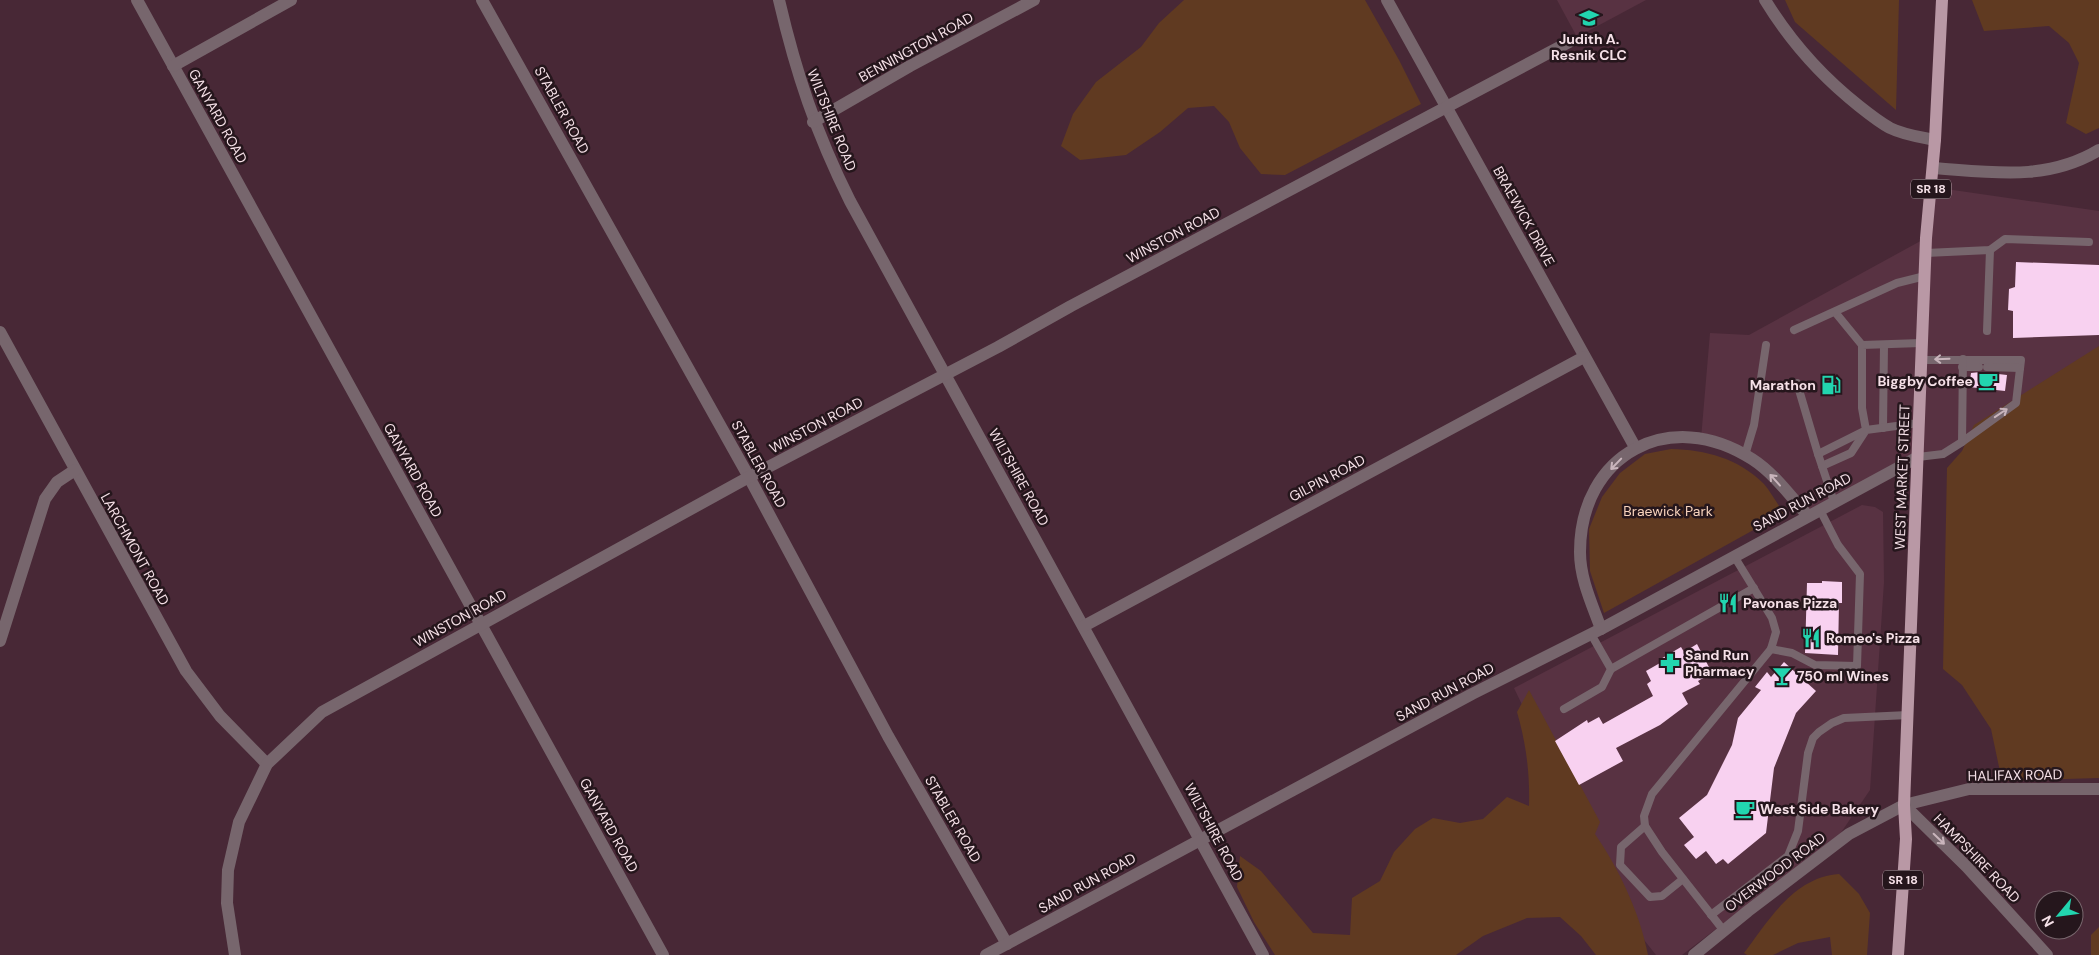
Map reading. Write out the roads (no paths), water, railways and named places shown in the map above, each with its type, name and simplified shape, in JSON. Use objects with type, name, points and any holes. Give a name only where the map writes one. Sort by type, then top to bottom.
[{"type":"main road","name":"WEST MARKET STREET","points":[[1898,955],[1906,839],[1904,805],[1920,360],[1924,276],[1935,140],[1942,0]]},
{"type":"street","name":"GANYARD ROAD","points":[[137,0],[663,955]]},
{"type":"street","points":[[173,66],[291,0]]},
{"type":"street","name":"STABLER ROAD","points":[[482,0],[749,477],[888,736],[1007,944]]},
{"type":"street","name":"WILTSHIRE ROAD","points":[[779,0],[792,57],[814,122],[850,201],[1264,955]]},
{"type":"street","name":"BENNINGTON ROAD","points":[[814,122],[910,66],[1034,0]]},
{"type":"street","name":"BRAEWICK DRIVE","points":[[1387,0],[1635,447]]},
{"type":"street","points":[[1765,0],[1798,48],[1842,93],[1891,128],[1910,135],[1935,140]]},
{"type":"street","name":"WINSTON ROAD","points":[[235,955],[227,903],[230,853],[239,822],[267,764],[322,712],[749,477],[1570,41]]},
{"type":"street","points":[[1933,168],[2000,172],[2041,172],[2069,166],[2099,150]]},
{"type":"street","name":"LARCHMONT ROAD","points":[[0,332],[186,671],[220,716],[267,764]]},
{"type":"street","name":"GILPIN ROAD","points":[[1084,626],[1584,357]]},
{"type":"street","points":[[1596,631],[1581,568],[1580,544],[1584,519],[1597,487],[1608,472],[1635,447],[1664,438],[1683,437],[1722,444],[1745,455],[1764,468],[1808,516]]},
{"type":"street","name":"SAND RUN ROAD","points":[[986,955],[1199,839],[1472,694],[1596,631],[1918,457]]},
{"type":"street","points":[[0,641],[45,499],[57,482],[75,470]]},
{"type":"street","name":"HALIFAX ROAD","points":[[1904,805],[1969,789],[2099,789]]},
{"type":"street","name":"OVERWOOD ROAD","points":[[1694,955],[1849,834],[1904,805]]},
{"type":"street","name":"HAMPSHIRE ROAD","points":[[1904,805],[1968,867],[2047,955]]},
{"type":"lane","points":[[1926,253],[1990,250],[2005,239],[2089,242]]},
{"type":"lane","points":[[1987,332],[1990,250]]},
{"type":"lane","points":[[1794,330],[1897,283],[1924,276]]},
{"type":"lane","points":[[1822,466],[1851,453],[1866,430],[1862,408],[1862,345],[1835,312]]},
{"type":"lane","points":[[1862,345],[1884,345],[1895,342],[1921,343]]},
{"type":"lane","points":[[1745,455],[1754,425],[1766,345]]},
{"type":"lane","points":[[1883,428],[1884,345]]},
{"type":"lane","points":[[1918,457],[1943,454],[2016,403],[2021,360],[1963,363],[1920,360]]},
{"type":"lane","points":[[1963,363],[1983,367],[2020,368]]},
{"type":"lane","points":[[1962,442],[1963,363]]},
{"type":"lane","points":[[1797,382],[1834,502]]},
{"type":"lane","points":[[1818,454],[1866,430],[1919,423]]},
{"type":"lane","points":[[1771,649],[1792,653],[1814,665],[1856,666],[1860,574],[1838,546],[1820,510]]},
{"type":"lane","points":[[1724,931],[1683,880],[1645,826],[1644,816],[1652,794],[1771,649],[1776,632],[1772,618],[1734,556]]},
{"type":"lane","points":[[1564,710],[1602,687],[1611,669],[1754,588]]},
{"type":"lane","points":[[1596,631],[1611,669]]},
{"type":"lane","points":[[1711,915],[1788,856],[1798,831],[1808,753],[1813,738],[1832,723],[1844,718],[1908,714]]},
{"type":"lane","points":[[1645,826],[1621,847],[1620,864],[1650,897],[1662,896],[1683,880]]},
{"type":"place","name":"Judith A. Resnik CLC","points":[[1589,18]]},
{"type":"place","name":"Biggby Coffee","points":[[1988,381]]},
{"type":"place","name":"Marathon","points":[[1831,385]]},
{"type":"place","name":"Pavonas Pizza","points":[[1728,603]]},
{"type":"place","name":"Romeo's Pizza","points":[[1811,638]]},
{"type":"place","name":"Sand Run Pharmacy","points":[[1670,663]]},
{"type":"place","name":"750 ml Wines","points":[[1782,676]]},
{"type":"place","name":"West Side Bakery","points":[[1745,809]]},
{"type":"park label","name":"Braewick Park","points":[[1668,511]]}]
